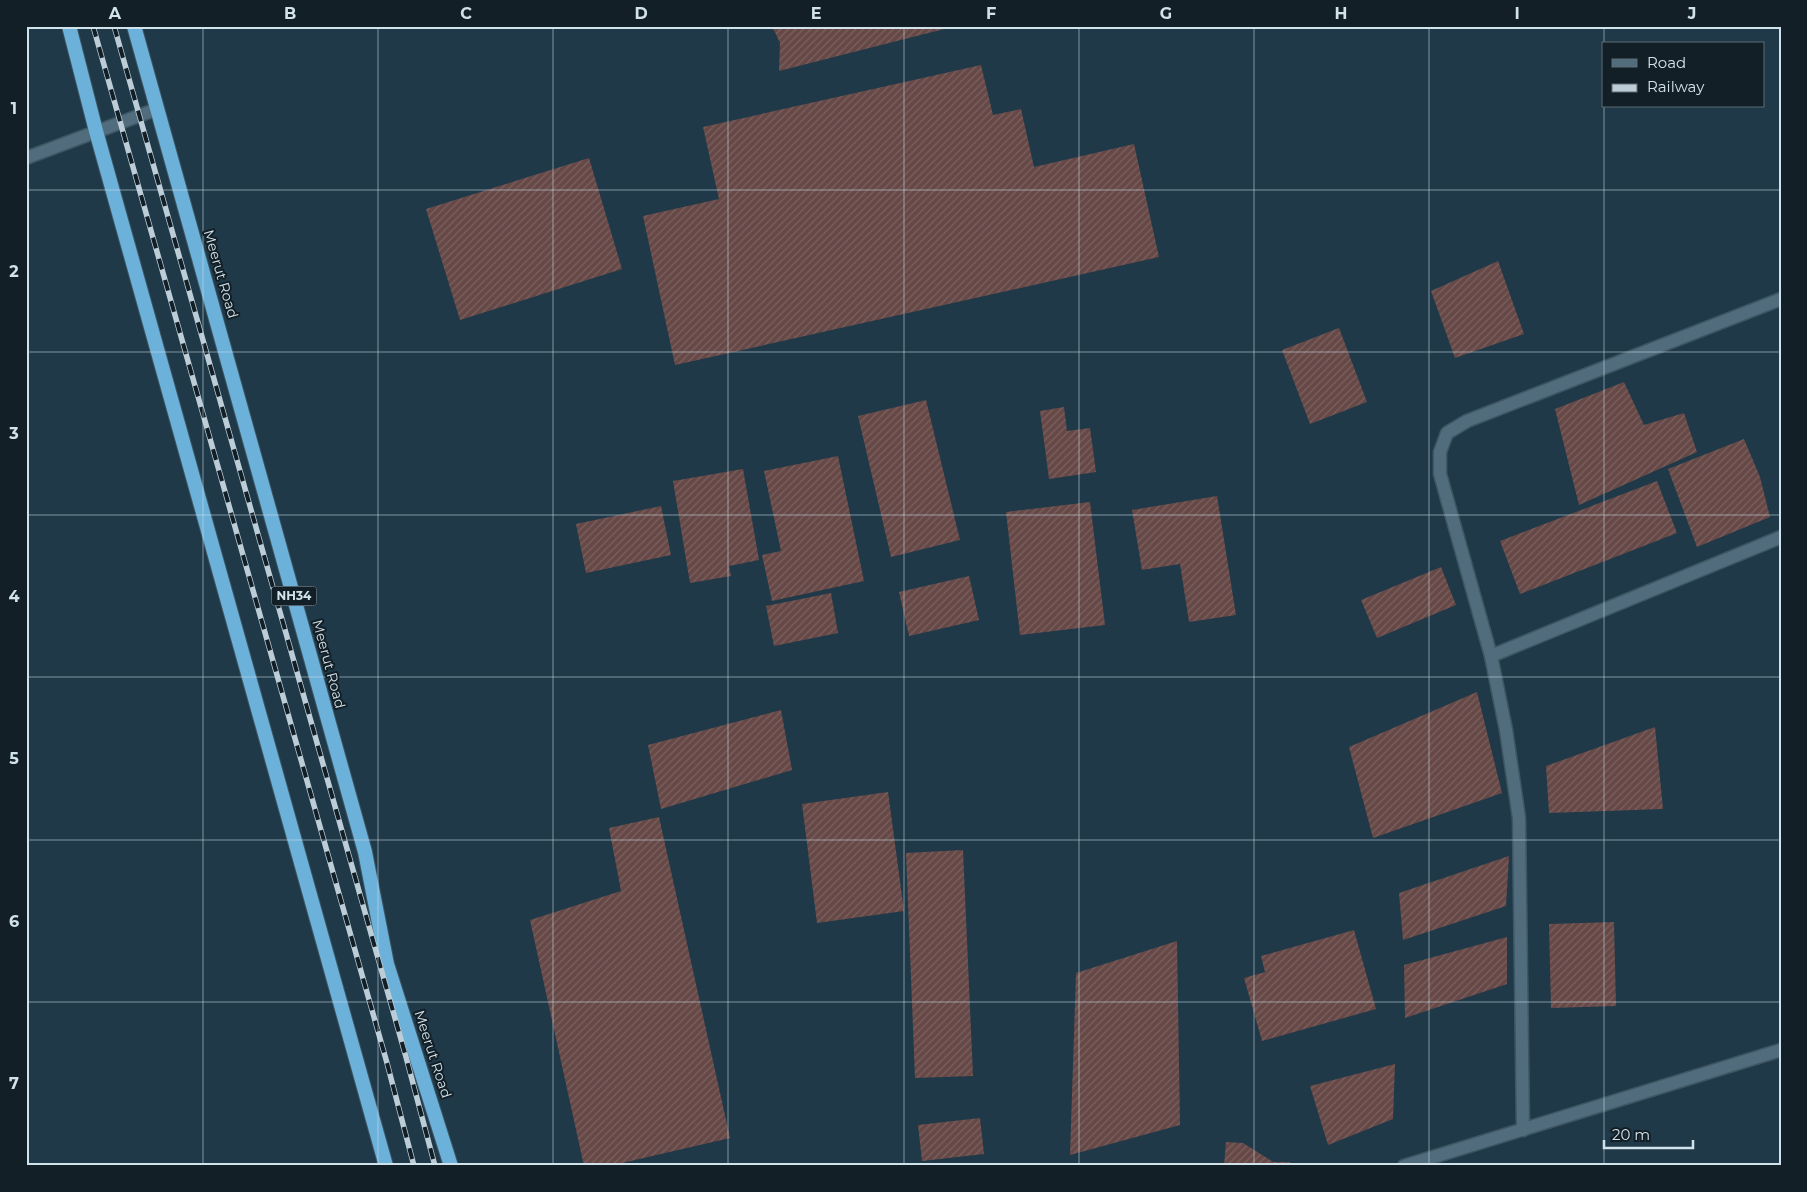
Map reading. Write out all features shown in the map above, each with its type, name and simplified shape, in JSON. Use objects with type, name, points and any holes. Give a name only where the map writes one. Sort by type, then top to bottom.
[{"type":"highway","points":[[69,26],[96,131],[386,1166]]},
{"type":"highway","name":"Meerut Road","points":[[134,26],[364,852],[387,964],[451,1166]]},
{"type":"street","points":[[26,158],[157,109]]},
{"type":"street","points":[[1523,1130],[1519,818],[1506,730],[1491,656],[1440,474],[1440,452],[1446,433],[1467,421],[1781,299]]},
{"type":"street","points":[[1491,656],[1781,537]]},
{"type":"street","points":[[1404,1166],[1781,1050]]},
{"type":"building","points":[[772,26],[952,27],[779,71],[780,43]]},
{"type":"building","points":[[981,65],[993,115],[1021,109],[1034,167],[1134,144],[1159,257],[675,365],[643,216],[719,199],[703,127]]},
{"type":"building","points":[[589,158],[622,269],[460,320],[426,209]]},
{"type":"building","points":[[1498,261],[1524,334],[1455,358],[1431,291]]},
{"type":"building","points":[[1339,328],[1367,402],[1310,424],[1282,350]]},
{"type":"building","points":[[1624,382],[1644,425],[1684,413],[1697,452],[1579,505],[1555,409]]},
{"type":"building","points":[[926,400],[960,540],[891,557],[858,416]]},
{"type":"building","points":[[1064,407],[1067,431],[1090,428],[1096,472],[1049,479],[1040,411]]},
{"type":"building","points":[[1744,439],[1760,477],[1770,517],[1697,547],[1668,469]]},
{"type":"building","points":[[838,456],[864,581],[772,601],[762,555],[781,551],[764,471]]},
{"type":"building","points":[[743,469],[759,560],[729,566],[731,576],[690,583],[673,481]]},
{"type":"building","points":[[1657,481],[1677,533],[1520,594],[1500,541]]},
{"type":"building","points":[[1217,496],[1236,615],[1189,622],[1180,564],[1142,570],[1132,510]]},
{"type":"building","points":[[1090,502],[1105,625],[1020,635],[1006,512]]},
{"type":"building","points":[[661,506],[671,555],[586,573],[576,524]]},
{"type":"building","points":[[1441,567],[1456,605],[1377,638],[1361,600]]},
{"type":"building","points":[[969,576],[979,620],[909,636],[899,592]]},
{"type":"building","points":[[831,593],[838,633],[774,646],[766,606]]},
{"type":"building","points":[[1477,692],[1502,793],[1373,838],[1349,747]]},
{"type":"building","points":[[781,710],[792,770],[661,809],[648,745]]},
{"type":"building","points":[[1655,727],[1663,809],[1549,813],[1546,766]]},
{"type":"building","points":[[888,792],[904,911],[817,923],[802,804]]},
{"type":"building","points":[[659,817],[730,1138],[609,1166],[584,1166],[530,920],[621,891],[609,828]]},
{"type":"building","points":[[963,850],[973,1076],[915,1078],[906,853]]},
{"type":"building","points":[[1509,856],[1506,906],[1403,940],[1399,893]]},
{"type":"building","points":[[1614,922],[1616,1006],[1551,1008],[1549,924]]},
{"type":"building","points":[[1354,930],[1376,1009],[1262,1041],[1244,978],[1265,972],[1261,956]]},
{"type":"building","points":[[1507,937],[1507,984],[1405,1018],[1404,965]]},
{"type":"building","points":[[1177,941],[1180,1125],[1070,1155],[1076,973]]},
{"type":"building","points":[[1395,1064],[1393,1119],[1328,1145],[1310,1086]]},
{"type":"building","points":[[980,1118],[984,1154],[922,1161],[918,1125]]},
{"type":"building","points":[[1226,1142],[1243,1143],[1273,1162],[1290,1162],[1290,1166],[1224,1166]]},
{"type":"railway","points":[[93,26],[387,1063],[414,1166]]},
{"type":"railway","points":[[114,26],[406,1057],[435,1166]]}]
